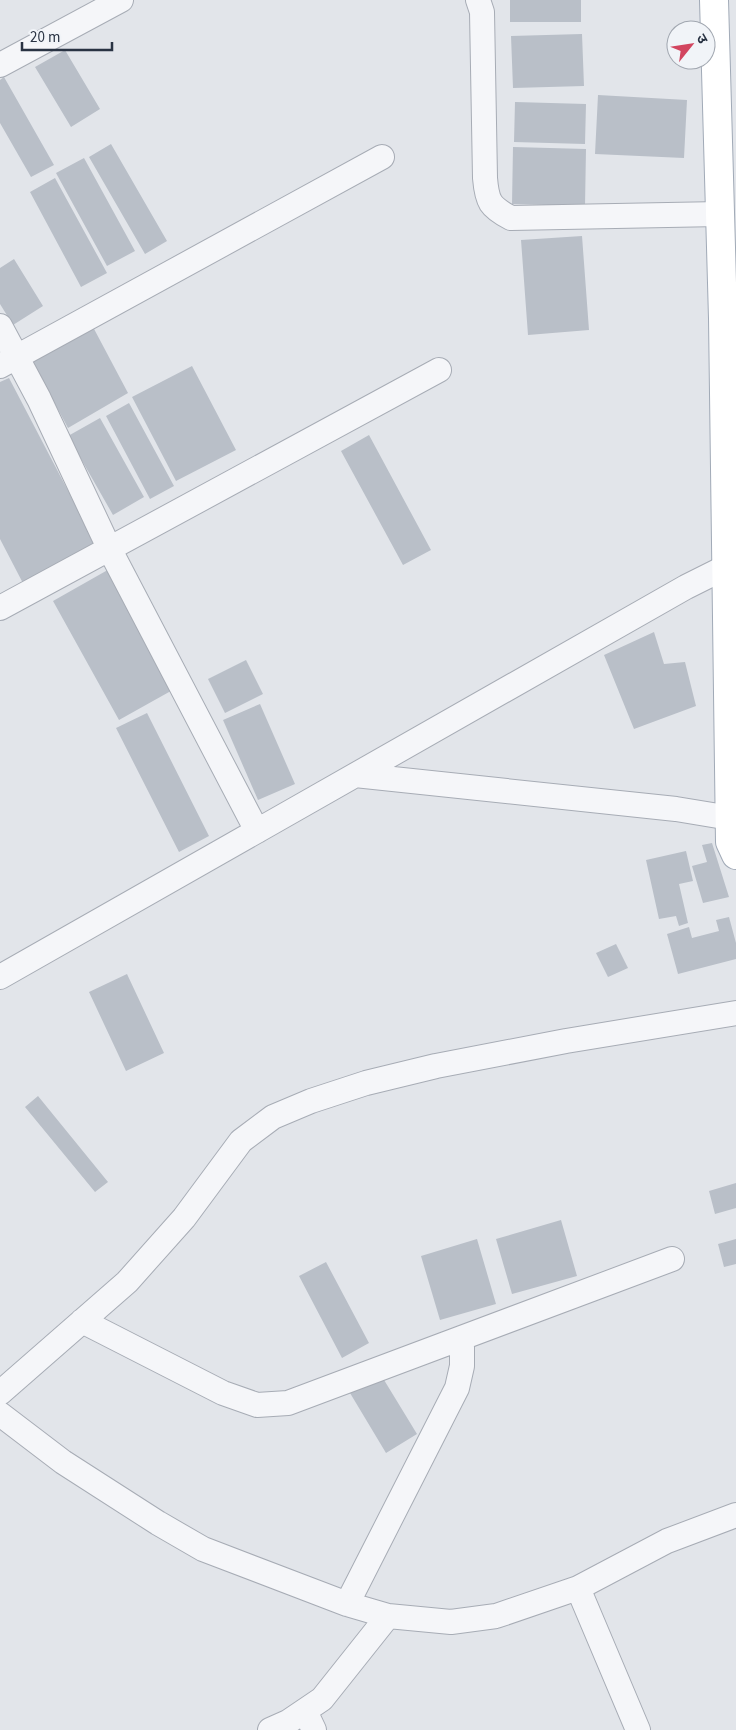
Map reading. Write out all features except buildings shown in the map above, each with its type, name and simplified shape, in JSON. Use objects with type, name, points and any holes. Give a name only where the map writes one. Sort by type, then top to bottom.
[{"type":"main road","points":[[714,0],[720,214],[730,414],[726,567],[733,818],[730,842],[736,855]]},
{"type":"street","points":[[0,65],[120,0]]},
{"type":"street","points":[[478,0],[482,12],[485,178],[487,197],[495,210],[511,218],[720,214]]},
{"type":"street","points":[[8,362],[382,157]]},
{"type":"street","points":[[0,326],[8,362],[39,400],[110,550],[257,831]]},
{"type":"street","points":[[0,608],[439,370]]},
{"type":"street","points":[[0,977],[677,591],[726,567]]},
{"type":"street","points":[[355,775],[676,809],[733,818]]},
{"type":"street","points":[[0,1393],[127,1282],[184,1218],[242,1141],[274,1118],[311,1101],[366,1083],[436,1066],[566,1041],[736,1013]]},
{"type":"street","points":[[82,1321],[223,1393],[258,1405],[288,1403],[672,1259]]},
{"type":"street","points":[[347,1604],[457,1388],[462,1366],[462,1338]]},
{"type":"street","points":[[0,1414],[63,1462],[158,1523],[203,1549],[347,1604],[388,1616],[451,1622],[496,1616],[578,1588],[666,1540],[736,1515]]},
{"type":"street","points":[[578,1588],[638,1730]]},
{"type":"street","points":[[270,1730],[310,1720],[322,1699],[388,1616]]}]
